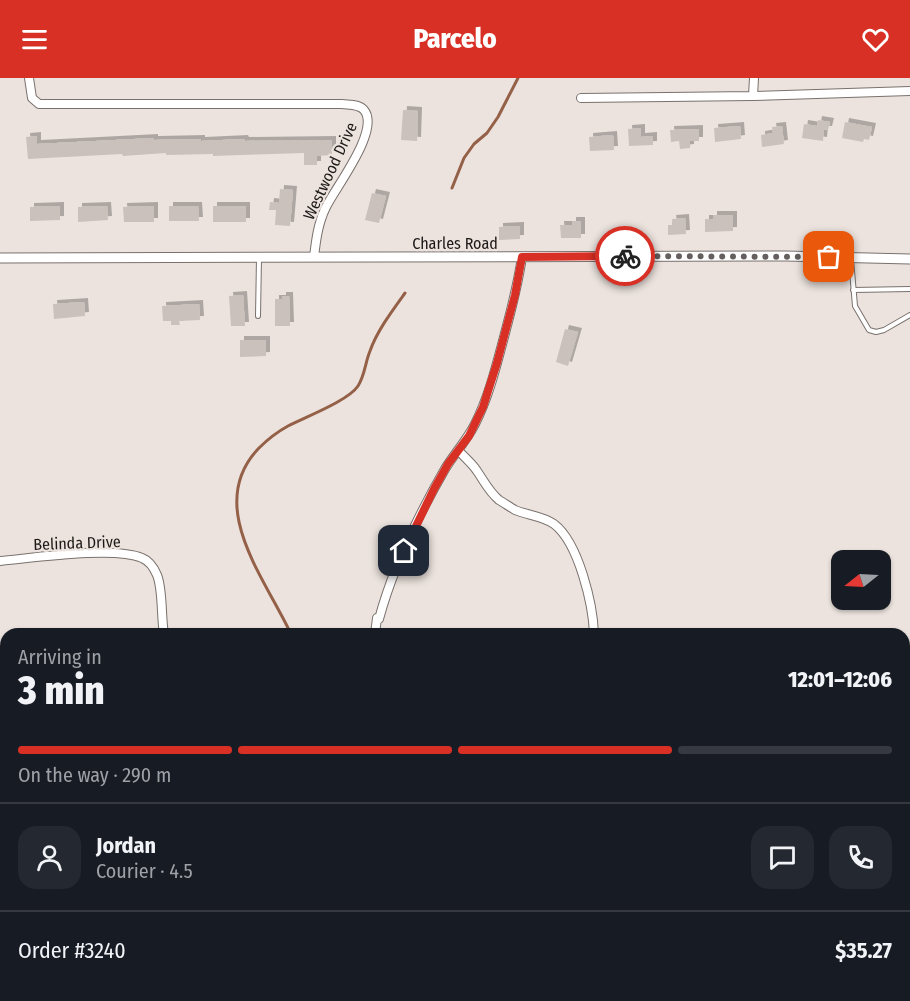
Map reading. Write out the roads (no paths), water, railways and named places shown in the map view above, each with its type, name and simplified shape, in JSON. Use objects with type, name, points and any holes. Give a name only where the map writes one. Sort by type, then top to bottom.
[{"type":"street","name":"Westwood Drive","points":[[29,78],[32,98],[39,104],[342,104],[364,108],[368,123],[365,134],[348,173],[326,206],[320,221],[314,257]]},
{"type":"street","points":[[753,96],[754,78]]},
{"type":"street","points":[[581,98],[910,91]]},
{"type":"street","name":"Charles Road","points":[[0,258],[785,256],[910,259]]},
{"type":"street","points":[[376,628],[386,591],[413,530],[434,489],[475,425],[491,385],[515,295],[522,257]]},
{"type":"street","points":[[458,450],[498,498],[514,510],[554,524],[562,533],[570,544],[583,578],[592,608],[594,628]]},
{"type":"street","name":"Belinda Drive","points":[[0,561],[120,553],[145,559],[152,565],[160,581],[164,628]]},
{"type":"lane","points":[[258,257],[258,316]]},
{"type":"lane","points":[[851,258],[855,306],[869,330],[876,332],[884,330],[910,315]]},
{"type":"lane","points":[[853,290],[910,289]]},
{"type":"waterway","points":[[452,188],[464,158],[498,117],[518,78]]},
{"type":"waterway","points":[[288,628],[255,566],[238,517],[237,493],[244,470],[259,448],[276,433],[353,392],[362,378],[377,336],[405,293]]}]
